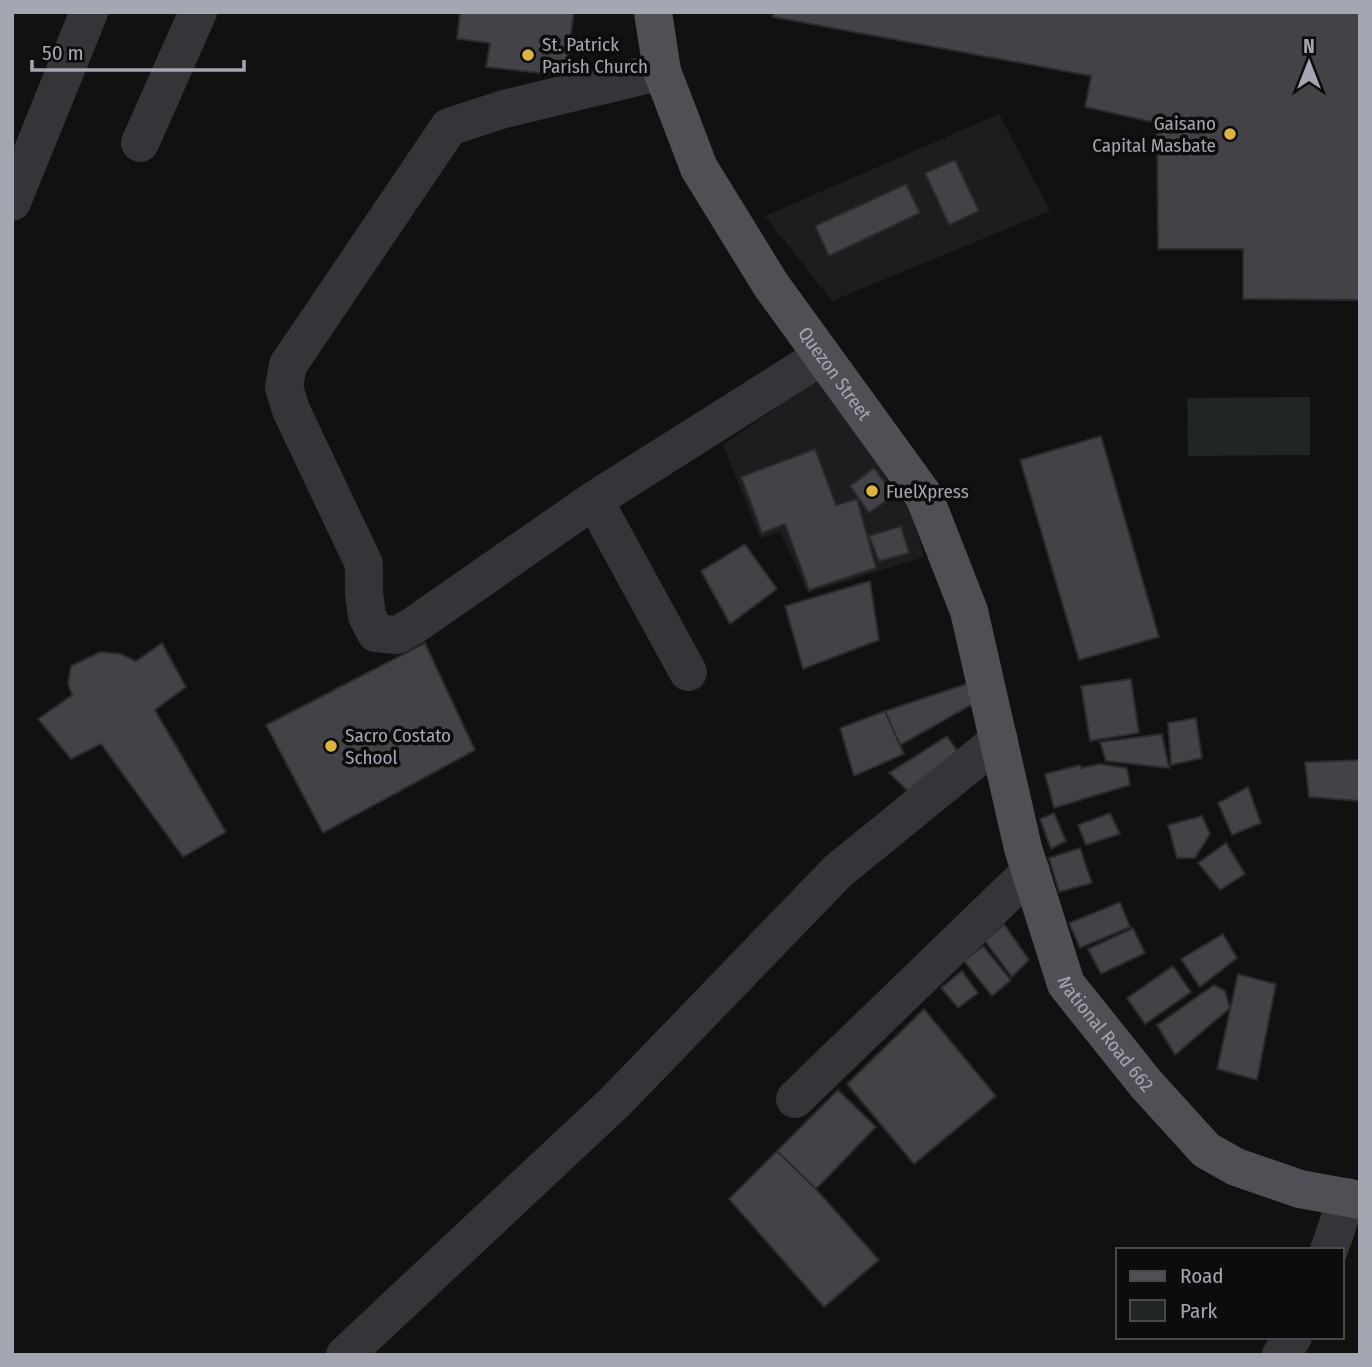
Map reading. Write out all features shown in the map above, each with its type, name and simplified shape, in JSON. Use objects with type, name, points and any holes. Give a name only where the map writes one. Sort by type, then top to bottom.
[{"type":"main road","name":"Quezon Street","points":[[653,12],[662,71],[699,168],[771,285],[924,496],[969,611],[999,740]]},
{"type":"main road","name":"National Road 662","points":[[999,740],[1023,848],[1066,984],[1146,1084],[1206,1150],[1237,1167],[1300,1189],[1354,1198]]},
{"type":"street","points":[[12,202],[89,12]]},
{"type":"street","points":[[140,143],[198,12]]},
{"type":"street","points":[[662,71],[504,109],[449,127],[288,365],[285,387],[291,410],[364,564],[363,593],[367,616],[376,633],[397,635],[413,626],[594,500],[822,356]]},
{"type":"street","points":[[594,500],[688,672]]},
{"type":"street","points":[[345,1355],[615,1102],[838,871],[999,740]]},
{"type":"street","points":[[795,1099],[1031,871]]},
{"type":"street","points":[[1330,1248],[1354,1198]]},
{"type":"street","points":[[1281,1355],[1292,1339]]},
{"type":"shaded area","points":[[999,114],[1050,211],[832,301],[765,216]]},
{"type":"shaded area","points":[[820,377],[906,492],[924,557],[808,593],[780,532],[760,538],[723,445]]},
{"type":"green space","points":[[1310,397],[1310,455],[1188,456],[1187,398]]},
{"type":"building","name":"St. Patrick Parish Church","points":[[460,12],[574,12],[565,76],[486,67],[490,43],[457,39]]},
{"type":"building","points":[[774,12],[1360,12],[1360,300],[1243,299],[1243,249],[1158,249],[1157,123],[1085,107],[1091,76],[773,17]]},
{"type":"building","points":[[955,160],[979,211],[949,225],[925,173]]},
{"type":"building","points":[[906,184],[920,213],[829,256],[815,226]]},
{"type":"building","points":[[1101,436],[1159,637],[1079,660],[1020,460]]},
{"type":"building","points":[[815,449],[836,505],[857,499],[876,568],[809,590],[785,524],[762,533],[741,477]]},
{"type":"building","name":"FuelXpress","points":[[874,468],[894,495],[869,513],[850,486]]},
{"type":"building","points":[[901,526],[909,553],[879,561],[869,536]]},
{"type":"building","points":[[745,544],[777,589],[730,624],[701,571]]},
{"type":"building","points":[[870,581],[879,640],[803,669],[785,606]]},
{"type":"building","points":[[162,643],[186,687],[155,710],[226,832],[183,857],[101,744],[71,759],[38,719],[72,695],[68,683],[71,666],[100,652],[121,654],[136,661]]},
{"type":"building","points":[[425,643],[475,750],[323,833],[266,725]]},
{"type":"building","points":[[1131,679],[1139,733],[1090,741],[1081,686]]},
{"type":"building","points":[[969,683],[978,701],[900,745],[885,711]]},
{"type":"building","points":[[885,711],[904,754],[854,776],[840,728]]},
{"type":"building","points":[[1196,718],[1202,758],[1171,765],[1168,723]]},
{"type":"building","points":[[1162,734],[1169,768],[1106,761],[1100,742]]},
{"type":"building","points":[[947,736],[965,762],[916,799],[889,773]]},
{"type":"building","points":[[1360,760],[1360,801],[1309,797],[1305,762]]},
{"type":"building","points":[[1100,764],[1127,768],[1130,785],[1054,808],[1045,774],[1080,765],[1081,768]]},
{"type":"building","points":[[1248,787],[1261,823],[1232,835],[1218,803]]},
{"type":"building","points":[[1054,813],[1066,841],[1051,849],[1040,819]]},
{"type":"building","points":[[1110,813],[1120,834],[1086,845],[1078,825]]},
{"type":"building","points":[[1202,816],[1210,834],[1195,858],[1177,858],[1168,825]]},
{"type":"building","points":[[1226,843],[1245,874],[1220,890],[1198,863]]},
{"type":"building","points":[[1080,848],[1092,883],[1059,892],[1049,858]]},
{"type":"building","points":[[1120,902],[1130,927],[1080,948],[1069,923]]},
{"type":"building","points":[[1004,924],[1029,960],[1012,977],[985,941]]},
{"type":"building","points":[[1133,928],[1145,953],[1101,974],[1088,949]]},
{"type":"building","points":[[1223,934],[1237,958],[1200,987],[1181,959]]},
{"type":"building","points":[[983,946],[1011,980],[992,996],[964,961]]},
{"type":"building","points":[[1173,966],[1191,992],[1145,1024],[1127,998]]},
{"type":"building","points":[[962,971],[978,993],[958,1008],[941,988]]},
{"type":"building","points":[[1238,974],[1276,984],[1257,1080],[1217,1069]]},
{"type":"building","points":[[1214,985],[1225,991],[1230,1008],[1175,1055],[1157,1025]]},
{"type":"building","points":[[924,1009],[996,1096],[914,1164],[847,1084]]},
{"type":"building","points":[[838,1090],[876,1127],[816,1189],[777,1151]]},
{"type":"building","points":[[777,1151],[816,1189],[879,1260],[824,1307],[729,1199]]},
{"type":"place","name":"St. Patrick Parish Church","points":[[528,55]]},
{"type":"place","name":"Gaisano Capital Masbate","points":[[1230,134]]},
{"type":"place","name":"FuelXpress","points":[[872,491]]},
{"type":"place","name":"Sacro Costato School","points":[[331,746]]}]
